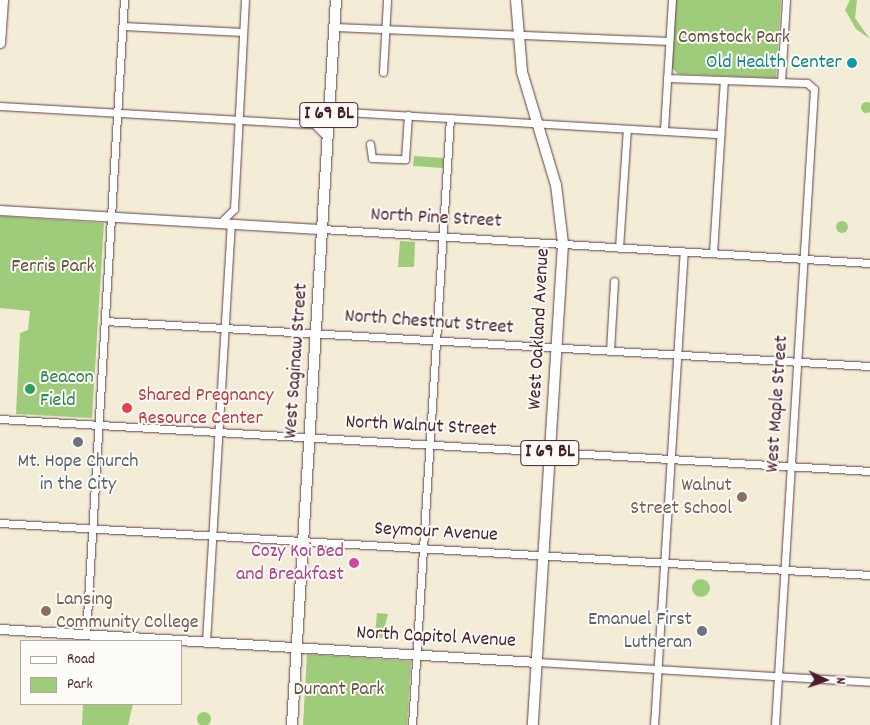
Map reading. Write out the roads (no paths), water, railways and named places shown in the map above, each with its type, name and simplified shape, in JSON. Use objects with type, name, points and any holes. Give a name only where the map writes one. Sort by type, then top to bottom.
[{"type":"main road","name":"West Saginaw Street","points":[[292,725],[336,0]]},
{"type":"main road","name":"West Oakland Avenue","points":[[516,0],[516,35],[537,124],[556,185],[563,244],[533,725]]},
{"type":"street","points":[[0,43],[3,0]]},
{"type":"street","points":[[86,634],[124,0]]},
{"type":"street","points":[[220,224],[234,209],[245,0]]},
{"type":"street","points":[[384,72],[387,0]]},
{"type":"street","points":[[664,130],[672,0]]},
{"type":"street","points":[[667,78],[781,82],[786,0]]},
{"type":"street","points":[[123,26],[243,32]]},
{"type":"street","points":[[334,27],[669,41]]},
{"type":"street","points":[[713,254],[724,80]]},
{"type":"street","name":"West Maple Street","points":[[775,725],[813,84],[781,82]]},
{"type":"street","points":[[0,106],[314,124],[327,137]]},
{"type":"street","points":[[329,111],[720,134]]},
{"type":"street","points":[[370,144],[372,158],[405,159],[408,115]]},
{"type":"street","points":[[412,725],[450,118]]},
{"type":"street","points":[[619,248],[627,129]]},
{"type":"street","name":"North Pine Street","points":[[0,210],[870,263]]},
{"type":"street","points":[[206,642],[231,224]]},
{"type":"street","points":[[654,725],[684,252]]},
{"type":"street","points":[[610,351],[614,281]]},
{"type":"street","name":"North Chestnut Street","points":[[105,321],[870,366]]},
{"type":"street","name":"North Walnut Street","points":[[0,419],[870,471]]},
{"type":"street","name":"Seymour Avenue","points":[[0,523],[870,575]]},
{"type":"street","name":"North Capitol Avenue","points":[[0,629],[176,640]]},
{"type":"street","name":"North Capitol Avenue","points":[[182,640],[870,682]]},
{"type":"place","name":"Old Health Center","points":[[852,63]]},
{"type":"place","name":"Beacon Field","points":[[30,389]]},
{"type":"place","name":"Shared Pregnancy Resource Center","points":[[127,408]]},
{"type":"place","name":"Mt. Hope Church in the City","points":[[78,442]]},
{"type":"place","name":"Walnut Street School","points":[[742,497]]},
{"type":"place","name":"Cozy Koi Bed and Breakfast","points":[[354,563]]},
{"type":"place","name":"Lansing Community College","points":[[46,611]]},
{"type":"place","name":"Emanuel First Lutheran","points":[[702,631]]},
{"type":"park label","name":"Comstock Park","points":[[734,38]]},
{"type":"park label","name":"Ferris Park","points":[[53,267]]},
{"type":"park label","name":"Durant Park","points":[[339,690]]}]
